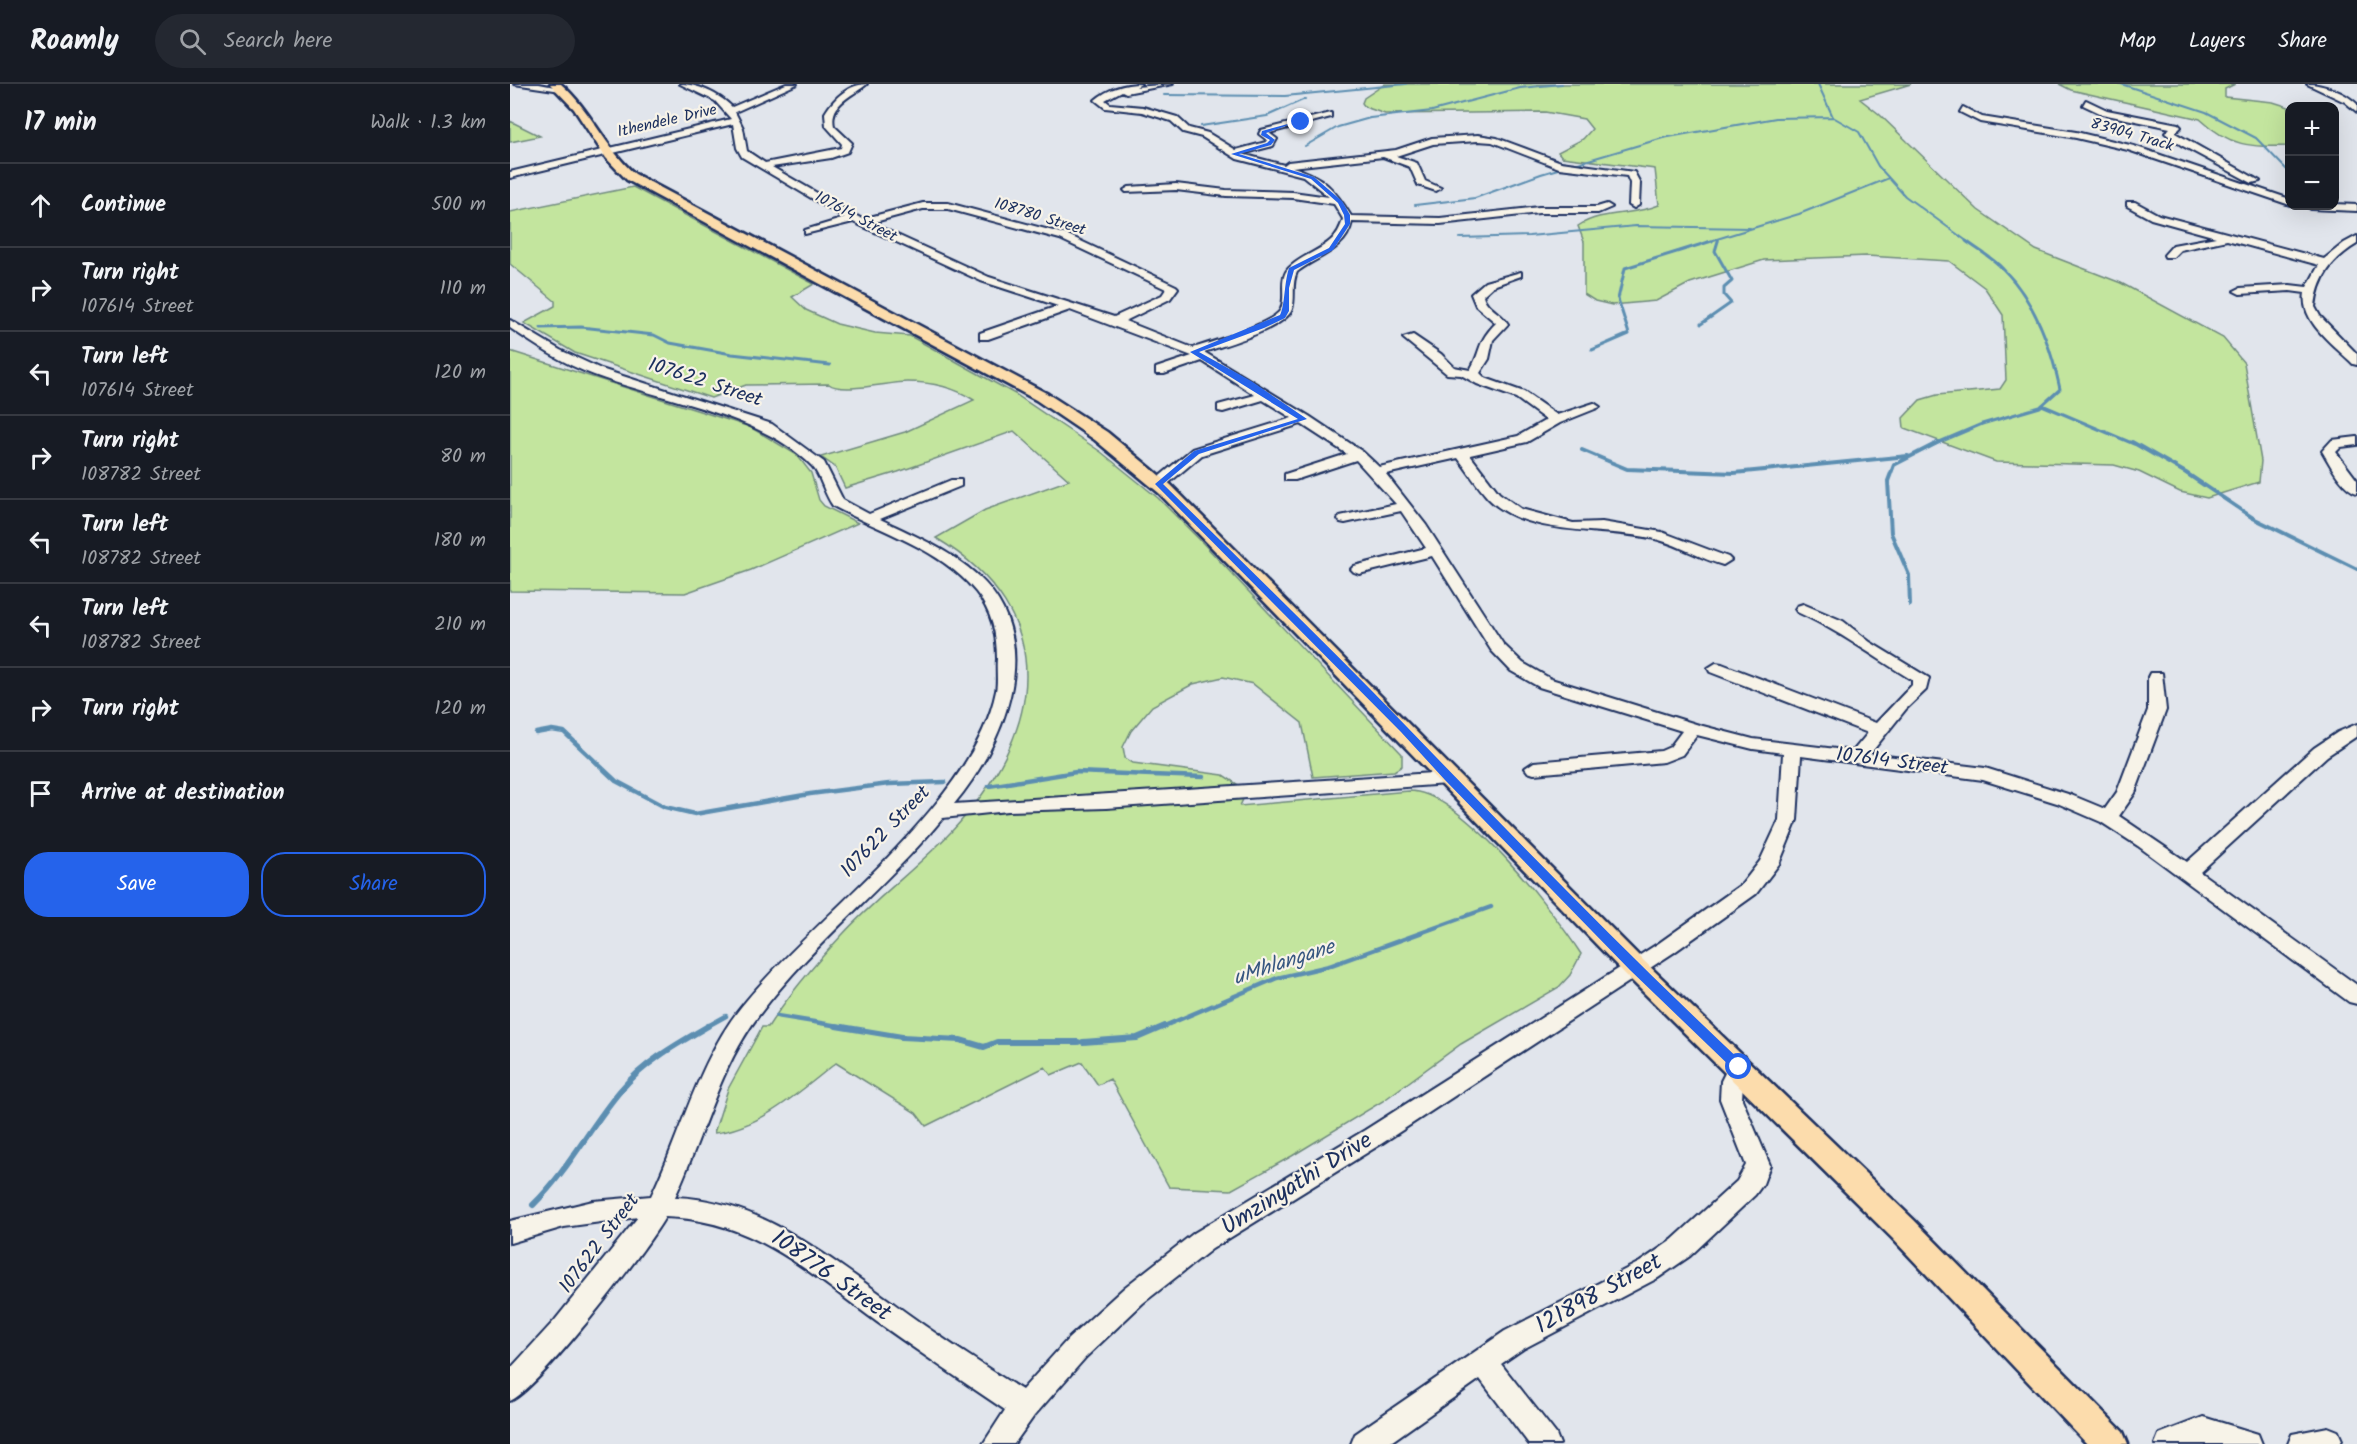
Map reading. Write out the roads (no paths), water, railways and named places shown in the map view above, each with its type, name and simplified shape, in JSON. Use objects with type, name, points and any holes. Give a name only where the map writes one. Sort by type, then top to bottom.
[{"type":"main road","points":[[558,86],[589,120],[605,151],[616,165],[631,177],[1041,397],[1101,436],[1159,484],[1404,730],[1448,778],[1634,967],[1903,1229],[2111,1444]]},
{"type":"street","points":[[518,84],[558,86]]},
{"type":"street","points":[[684,84],[694,88],[734,115]]},
{"type":"street","points":[[694,88],[713,84]]},
{"type":"street","name":"Ithendele Drive","points":[[510,175],[734,115],[793,84]]},
{"type":"street","points":[[761,166],[831,155],[845,150],[847,143],[834,132],[829,124],[829,117],[835,103],[862,84]]},
{"type":"street","points":[[1101,98],[1119,89],[1137,84]]},
{"type":"street","points":[[1101,98],[1169,84]]},
{"type":"street","points":[[2311,84],[2348,100],[2357,109]]},
{"type":"street","points":[[1101,98],[1101,103],[1108,106],[1143,110],[1174,119],[1186,130],[1205,135],[1233,154],[1312,178],[1340,202],[1348,219],[1346,228],[1331,249],[1292,270],[1286,288],[1286,311],[1282,316],[1262,327],[1160,370]]},
{"type":"street","points":[[2086,103],[2106,112],[2177,127],[2170,134],[2258,183],[2271,196]]},
{"type":"street","name":"83904 Track","points":[[1964,110],[1980,119],[2076,135],[2131,148],[2285,201]]},
{"type":"street","name":"107614 Street","points":[[734,115],[740,147],[745,155],[858,220],[985,279],[1115,321],[1198,354],[1267,395],[1358,455],[1377,472],[1405,506],[1490,637],[1517,667],[1545,683],[1693,729],[1792,751],[1858,757],[1985,774],[2064,799],[2108,818],[2189,871],[2357,996]]},
{"type":"street","points":[[1233,154],[1270,144],[1272,139],[1263,134],[1264,132],[1328,115]]},
{"type":"street","points":[[1275,166],[1399,153],[1432,141],[1488,139],[1559,165],[1631,174],[1635,183],[1634,205]]},
{"type":"street","points":[[1382,155],[1409,162],[1416,167],[1421,183],[1436,188]]},
{"type":"street","points":[[1129,190],[1143,187],[1176,187],[1226,192],[1287,194],[1340,202]]},
{"type":"street","points":[[2131,204],[2151,216],[2227,239],[2300,255],[2325,263]]},
{"type":"street","name":"108780 Street","points":[[858,220],[923,206],[948,206],[1064,237],[1172,288],[1166,297],[1115,321]]},
{"type":"street","points":[[1348,219],[1440,221],[1539,210],[1598,210],[1607,207]]},
{"type":"street","points":[[2339,207],[2357,208]]},
{"type":"street","points":[[809,232],[858,220]]},
{"type":"street","points":[[2169,255],[2177,247],[2227,239]]},
{"type":"street","points":[[2357,239],[2320,268],[2309,307],[2314,318],[2357,360]]},
{"type":"street","points":[[2339,251],[2357,252]]},
{"type":"street","points":[[1477,378],[1473,374],[1484,359],[1482,351],[1487,338],[1502,324],[1499,318],[1482,307],[1477,294],[1489,284],[1517,274]]},
{"type":"street","points":[[2240,291],[2290,288],[2312,291]]},
{"type":"street","points":[[984,336],[1068,307]]},
{"type":"street","name":"107622 Street","points":[[510,323],[556,353],[597,372],[767,427],[819,465],[831,494],[838,503],[924,545],[959,567],[988,598],[1001,623],[1008,671],[999,713],[986,741],[940,812],[826,926],[751,1009],[704,1097],[658,1207],[542,1356],[510,1388]]},
{"type":"street","points":[[1409,338],[1437,357],[1451,371],[1463,372],[1520,395],[1555,420]]},
{"type":"street","points":[[1223,408],[1267,395]]},
{"type":"street","points":[[1377,472],[1522,439],[1555,420],[1594,407]]},
{"type":"street","points":[[1159,484],[1197,452],[1304,419]]},
{"type":"street","points":[[2357,441],[2337,443],[2330,450],[2343,473],[2357,489]]},
{"type":"street","points":[[1461,453],[1494,496],[1516,512],[1573,527],[1602,526],[1662,536],[1722,560]]},
{"type":"street","points":[[1290,477],[1358,455]]},
{"type":"street","points":[[868,519],[956,483]]},
{"type":"street","points":[[1345,519],[1405,506]]},
{"type":"street","points":[[1359,569],[1436,551]]},
{"type":"street","points":[[1803,609],[1837,624],[1864,645],[1921,678],[1920,686],[1878,730],[1858,757]]},
{"type":"street","points":[[1716,668],[1878,730]]},
{"type":"street","points":[[2108,818],[2126,794],[2157,710],[2156,677]]},
{"type":"street","points":[[1534,768],[1664,756],[1676,751],[1693,729]]},
{"type":"street","points":[[2189,871],[2270,800],[2306,762],[2341,736],[2357,729]]},
{"type":"street","name":"Umzinyathi Drive","points":[[997,1444],[1024,1407],[1077,1348],[1107,1320],[1203,1241],[1373,1137],[1749,889],[1769,864],[1788,820],[1792,751]]},
{"type":"street","points":[[940,812],[1008,805],[1106,802],[1448,778]]},
{"type":"street","name":"121898 Street","points":[[1365,1444],[1482,1360],[1514,1340],[1649,1270],[1681,1248],[1746,1188],[1755,1177],[1758,1165],[1731,1099],[1732,1081],[1739,1067]]},
{"type":"street","name":"108776 Street","points":[[510,1232],[585,1214],[658,1207],[732,1217],[789,1243],[912,1332],[1024,1407]]},
{"type":"street","points":[[1482,1360],[1546,1444]]},
{"type":"street","points":[[2169,1444],[2203,1430],[2248,1444]]},
{"type":"waterway","points":[[1164,95],[1285,96],[1406,84]]},
{"type":"waterway","points":[[1305,146],[1338,127],[1370,118],[1432,111],[1520,88],[1562,84]]},
{"type":"waterway","points":[[1818,84],[1833,117]]},
{"type":"waterway","points":[[2121,84],[2206,112],[2256,138],[2285,168]]},
{"type":"waterway","points":[[1201,126],[1267,116],[1305,99]]},
{"type":"waterway","points":[[1415,205],[1475,198],[1541,174],[1663,138],[1776,118],[1833,117]]},
{"type":"waterway","points":[[1833,117],[1859,132],[1878,166],[1889,178]]},
{"type":"waterway","points":[[1707,242],[1799,214],[1889,178]]},
{"type":"waterway","points":[[1889,178],[1905,196],[1968,242]]},
{"type":"waterway","points":[[1460,238],[1529,236],[1636,226],[1750,228]]},
{"type":"waterway","points":[[1592,350],[1629,334],[1618,299],[1625,268],[1712,241]]},
{"type":"waterway","points":[[1701,324],[1731,303],[1724,295],[1724,288],[1732,281],[1715,251],[1718,241]]},
{"type":"waterway","points":[[1966,241],[1999,265],[2014,281],[2040,325],[2052,357],[2060,389],[2042,405]]},
{"type":"waterway","points":[[541,328],[581,327],[654,335],[670,343],[732,354],[830,365]]},
{"type":"waterway","points":[[1936,444],[1982,424],[2042,405]]},
{"type":"waterway","points":[[2042,405],[2134,444]]},
{"type":"waterway","points":[[2132,442],[2186,473],[2253,518],[2357,569]]},
{"type":"waterway","points":[[1910,605],[1909,575],[1891,533],[1888,481],[1894,465],[1936,444]]},
{"type":"waterway","points":[[1582,450],[1627,469],[1734,473],[1908,456]]},
{"type":"waterway","points":[[536,733],[552,730],[564,732],[616,781],[665,807],[695,814],[810,794],[889,784],[945,782]]},
{"type":"waterway","points":[[989,786],[1076,772],[1203,777]]},
{"type":"waterway","name":"uMhlangane","points":[[1463,917],[1491,907]]},
{"type":"waterway","name":"uMhlangane","points":[[1162,1027],[1277,978],[1329,966],[1459,919]]},
{"type":"waterway","name":"uMhlangane","points":[[706,1027],[726,1016]]},
{"type":"waterway","name":"uMhlangane","points":[[777,1016],[845,1027]]},
{"type":"waterway","name":"uMhlangane","points":[[533,1205],[568,1164],[609,1105],[629,1081],[661,1055],[708,1026]]},
{"type":"waterway","name":"uMhlangane","points":[[836,1026],[902,1037],[960,1040],[984,1047],[997,1042],[1078,1042]]},
{"type":"waterway","name":"uMhlangane","points":[[1083,1042],[1137,1038],[1165,1026]]}]
